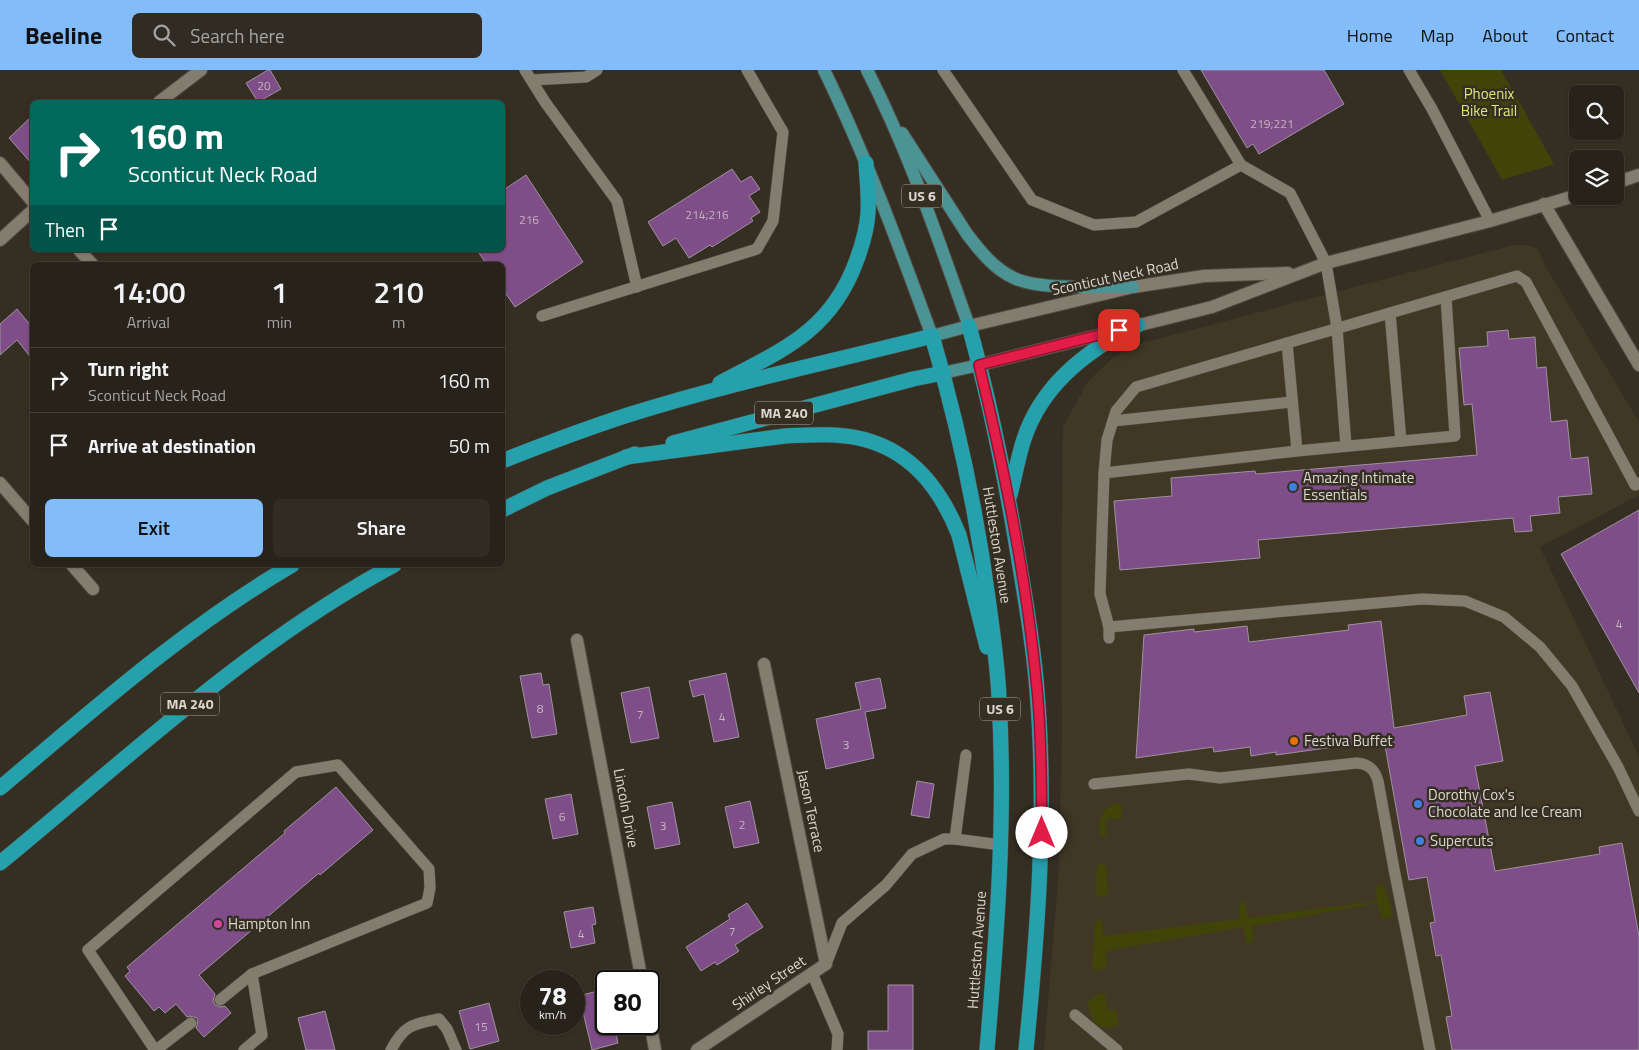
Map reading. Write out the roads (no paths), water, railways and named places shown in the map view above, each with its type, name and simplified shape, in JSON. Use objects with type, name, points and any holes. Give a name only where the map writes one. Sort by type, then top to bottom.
[{"type":"highway","points":[[700,394],[790,346],[812,330],[837,301],[851,275],[864,237],[868,213],[866,163]]},
{"type":"highway","points":[[1009,501],[1024,440],[1041,402],[1067,372],[1083,358],[1112,337],[1138,325]]},
{"type":"highway","name":"Huttleston Avenue","points":[[969,326],[1009,501],[1034,654],[1040,726],[1042,833],[1040,894],[1026,1050]]},
{"type":"highway","name":"Huttleston Avenue","points":[[932,336],[943,373],[978,523],[992,626],[999,697],[1001,845],[998,916],[987,1050]]},
{"type":"highway","name":"MA 240","points":[[505,460],[560,438],[700,394],[932,336]]},
{"type":"highway","name":"MA 240","points":[[505,509],[548,488],[626,457],[780,414],[943,373]]},
{"type":"highway","points":[[626,457],[785,436],[826,435],[859,438],[890,450],[904,458],[933,484],[952,517],[959,535],[999,697]]},
{"type":"highway","points":[[0,788],[148,665],[203,622],[289,567]]},
{"type":"highway","name":"MA 240","points":[[0,863],[235,668],[292,626],[390,567]]},
{"type":"main road","name":"Huttleston Avenue","points":[[824,70],[866,163],[932,336]]},
{"type":"main road","name":"Huttleston Avenue","points":[[866,70],[887,110],[932,220],[969,326]]},
{"type":"main road","points":[[887,110],[967,234],[979,249],[1003,272],[1032,284],[1133,287]]},
{"type":"main road","name":"MA 240","points":[[932,336],[969,326]]},
{"type":"main road","name":"MA 240","points":[[943,373],[979,365]]},
{"type":"street","points":[[162,100],[201,70]]},
{"type":"street","points":[[0,163],[30,198]]},
{"type":"street","points":[[1624,180],[1639,175]]},
{"type":"street","name":"Sconticut Neck Road","points":[[979,365],[1212,306],[1326,263],[1569,197]]},
{"type":"street","points":[[1544,204],[1639,365]]},
{"type":"street","points":[[0,240],[30,213]]},
{"type":"street","points":[[81,252],[90,262]]},
{"type":"street","name":"Sconticut Neck Road","points":[[969,326],[1133,287],[1204,276],[1299,272]]},
{"type":"street","points":[[0,483],[30,518]]},
{"type":"street","points":[[74,567],[93,589]]},
{"type":"street","name":"Lincoln Drive","points":[[577,640],[640,970]]},
{"type":"street","name":"Jason Terrace","points":[[764,664],[826,964]]},
{"type":"street","name":"Shirley Street","points":[[697,1050],[826,964]]},
{"type":"street","points":[[652,1035],[655,1050]]},
{"type":"lane","points":[[525,70],[545,102],[617,201],[637,286]]},
{"type":"lane","points":[[532,80],[586,77],[598,70]]},
{"type":"lane","points":[[542,316],[757,249],[773,221],[783,132],[747,70]]},
{"type":"lane","points":[[942,70],[1032,200],[1094,225],[1136,222],[1241,165]]},
{"type":"lane","points":[[1183,70],[1241,165],[1290,192],[1326,263],[1337,328],[1346,446]]},
{"type":"lane","points":[[1409,70],[1432,109],[1490,220]]},
{"type":"lane","points":[[1639,483],[1635,485],[1526,282],[1518,276],[1136,388],[1116,411],[1107,440],[1100,594],[1109,633],[1422,599],[1465,601],[1504,617],[1540,647],[1572,686],[1618,767],[1639,811]]},
{"type":"lane","points":[[1104,473],[1297,451],[1455,436],[1446,297]]},
{"type":"lane","points":[[1390,313],[1401,441]]},
{"type":"lane","points":[[1287,343],[1297,451]]},
{"type":"lane","points":[[1113,421],[1292,402]]},
{"type":"lane","points":[[966,755],[955,839],[1001,845]]},
{"type":"lane","points":[[1094,784],[1188,774],[1220,778],[1357,763],[1369,766],[1376,774],[1378,781],[1430,1050]]},
{"type":"lane","points":[[192,1023],[156,1050],[88,950],[296,772],[338,765],[429,869],[430,888],[427,903],[252,974],[220,1000]]},
{"type":"lane","name":"Shirley Street","points":[[826,964],[842,922],[886,885],[912,854],[944,840],[955,839]]},
{"type":"lane","points":[[812,973],[838,1034],[837,1050]]},
{"type":"lane","points":[[244,1050],[262,1035],[252,974]]},
{"type":"lane","points":[[1076,1015],[1117,1050]]},
{"type":"lane","points":[[391,1050],[398,1036],[414,1024],[439,1019],[447,1029],[456,1050]]},
{"type":"place","name":"Amazing Intimate Essentials","points":[[1293,487]]},
{"type":"place","name":"Festiva Buffet","points":[[1294,741]]},
{"type":"place","name":"Dorothy Cox's Chocolate and Ice Cream","points":[[1418,804]]},
{"type":"place","name":"Supercuts","points":[[1420,841]]},
{"type":"place","name":"Hampton Inn","points":[[218,924]]},
{"type":"park label","name":"Phoenix Bike Trail","points":[[1489,102]]}]
